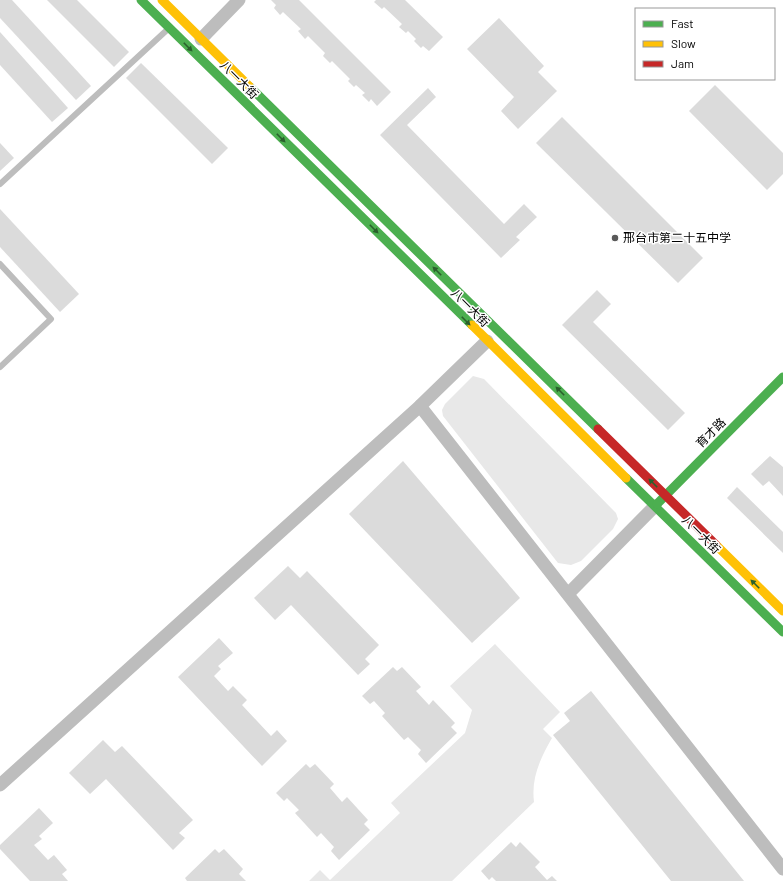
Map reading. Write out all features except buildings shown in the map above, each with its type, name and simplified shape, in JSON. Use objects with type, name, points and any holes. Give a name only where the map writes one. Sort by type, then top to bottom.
[{"type":"street","name":"八一大街","points":[[141,0],[783,632]]},
{"type":"street","name":"八一大街","points":[[162,0],[783,611]]},
{"type":"street","points":[[201,39],[239,0]]},
{"type":"street","points":[[0,785],[420,406],[486,341]]},
{"type":"street","name":"育才路","points":[[655,506],[783,377]]},
{"type":"street","points":[[420,406],[783,869]]},
{"type":"street","points":[[568,594],[655,506]]},
{"type":"lane","points":[[0,184],[169,28]]},
{"type":"lane","points":[[0,264],[51,319],[0,367]]},
{"type":"shaded area","points":[[473,376],[484,379],[616,513],[618,519],[613,529],[581,561],[571,565],[558,563],[443,416],[442,410],[445,404]]},
{"type":"shaded area","points":[[495,644],[560,712],[543,729],[552,738],[537,769],[533,793],[534,802],[452,881],[309,881],[320,870],[330,880],[400,813],[391,803],[465,733],[472,710],[450,686]]},
{"type":"traffic: fast","points":[[141,0],[472,325]]},
{"type":"traffic: fast","points":[[250,87],[598,429]]},
{"type":"traffic: fast","points":[[657,504],[783,377]]},
{"type":"traffic: fast","points":[[626,478],[783,632]]},
{"type":"traffic: slow","points":[[162,0],[250,87]]},
{"type":"traffic: slow","points":[[472,325],[626,478]]},
{"type":"traffic: slow","points":[[716,545],[783,611]]},
{"type":"traffic: jam","points":[[598,429],[716,545]]},
{"type":"place","name":"邢台市第二十五中学","points":[[615,238]]}]
